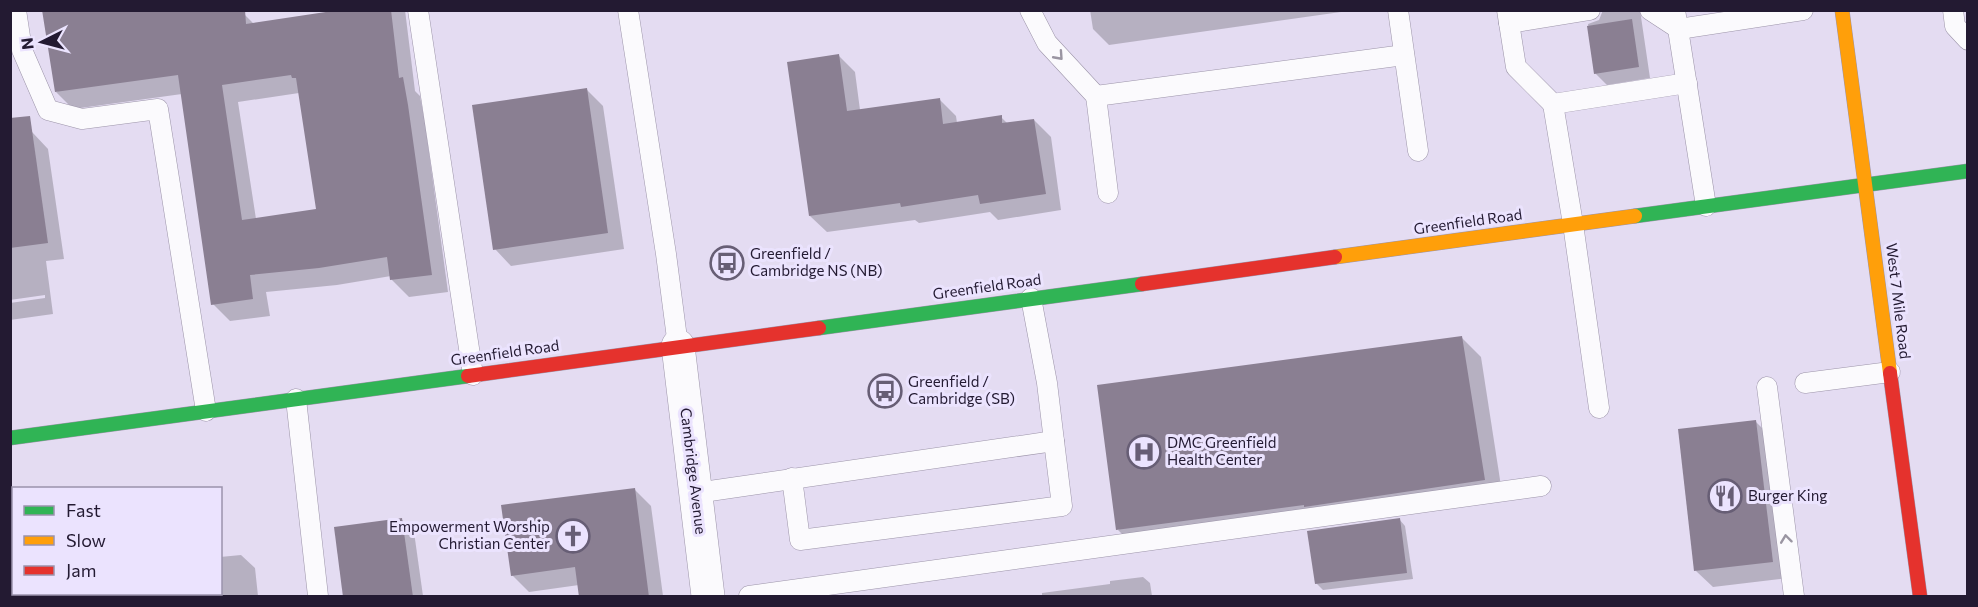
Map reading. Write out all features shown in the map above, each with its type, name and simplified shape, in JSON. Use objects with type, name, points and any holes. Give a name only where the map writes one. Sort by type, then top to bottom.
[{"type":"main road","name":"West 7 Mile Road","points":[[1842,10],[1920,597]]},
{"type":"main road","name":"Greenfield Road","points":[[10,438],[1968,171]]},
{"type":"street","name":"Cambridge Avenue","points":[[678,346],[708,597]]},
{"type":"lane","points":[[16,10],[22,50],[48,111],[82,119],[158,109],[206,411]]},
{"type":"lane","points":[[418,10],[473,375]]},
{"type":"lane","points":[[628,10],[678,346]]},
{"type":"lane","points":[[1030,10],[1047,43],[1096,96],[1108,193]]},
{"type":"lane","points":[[1398,10],[1418,151]]},
{"type":"lane","points":[[1590,10],[1508,17],[1516,67],[1552,104],[1573,224],[1599,408]]},
{"type":"lane","points":[[1650,10],[1677,20],[1803,10]]},
{"type":"lane","points":[[1953,10],[1955,26],[1968,40]]},
{"type":"lane","points":[[1677,20],[1706,206]]},
{"type":"lane","points":[[1096,96],[1404,55]]},
{"type":"lane","points":[[1552,104],[1686,83]]},
{"type":"lane","points":[[792,478],[800,540],[1062,506],[1047,383],[1031,298]]},
{"type":"lane","points":[[1805,383],[1890,372]]},
{"type":"lane","points":[[1767,387],[1794,597]]},
{"type":"lane","points":[[296,399],[318,597]]},
{"type":"lane","points":[[696,493],[1054,441]]},
{"type":"lane","points":[[749,597],[1540,486]]},
{"type":"building","points":[[42,10],[245,10],[246,24],[339,10],[391,10],[399,78],[403,77],[408,105],[432,275],[390,280],[387,257],[319,268],[250,275],[253,299],[211,305],[178,75],[55,92]],"holes":[[[291,75],[292,78],[296,78],[316,209],[242,220],[222,85]]]},
{"type":"building","points":[[1632,19],[1639,67],[1594,74],[1587,26]]},
{"type":"building","points":[[839,54],[847,111],[940,98],[943,124],[1002,115],[1002,123],[1034,119],[1046,194],[980,204],[978,195],[901,207],[900,203],[809,216],[787,62]]},
{"type":"building","points":[[587,88],[608,233],[493,250],[472,105]]},
{"type":"building","points":[[30,116],[48,243],[10,248],[10,118]]},
{"type":"building","points":[[1462,336],[1485,480],[1304,507],[1304,505],[1116,530],[1097,385]]},
{"type":"building","points":[[1756,420],[1773,562],[1694,571],[1678,429]]},
{"type":"building","name":"Empowerment Worship Christian Center","points":[[635,488],[649,597],[579,597],[575,567],[511,576],[501,505]]},
{"type":"building","points":[[402,518],[413,597],[343,597],[334,527]]},
{"type":"building","points":[[1400,518],[1407,573],[1315,584],[1307,531]]},
{"type":"traffic: fast","points":[[1635,216],[1968,171]]},
{"type":"traffic: fast","points":[[819,328],[1142,284]]},
{"type":"traffic: fast","points":[[10,438],[468,376]]},
{"type":"traffic: slow","points":[[1842,10],[1890,373]]},
{"type":"traffic: slow","points":[[1335,257],[1635,216]]},
{"type":"traffic: jam","points":[[1142,284],[1335,257]]},
{"type":"traffic: jam","points":[[468,376],[819,328]]},
{"type":"traffic: jam","points":[[1890,373],[1920,596]]},
{"type":"place","name":"Greenfield / Cambridge NS (NB)","points":[[727,263]]},
{"type":"place","name":"Greenfield / Cambridge (SB)","points":[[885,391]]},
{"type":"place","name":"DMC Greenfield Health Center","points":[[1144,452]]},
{"type":"place","name":"Burger King","points":[[1725,496]]},
{"type":"place","name":"Empowerment Worship Christian Center","points":[[573,536]]}]
